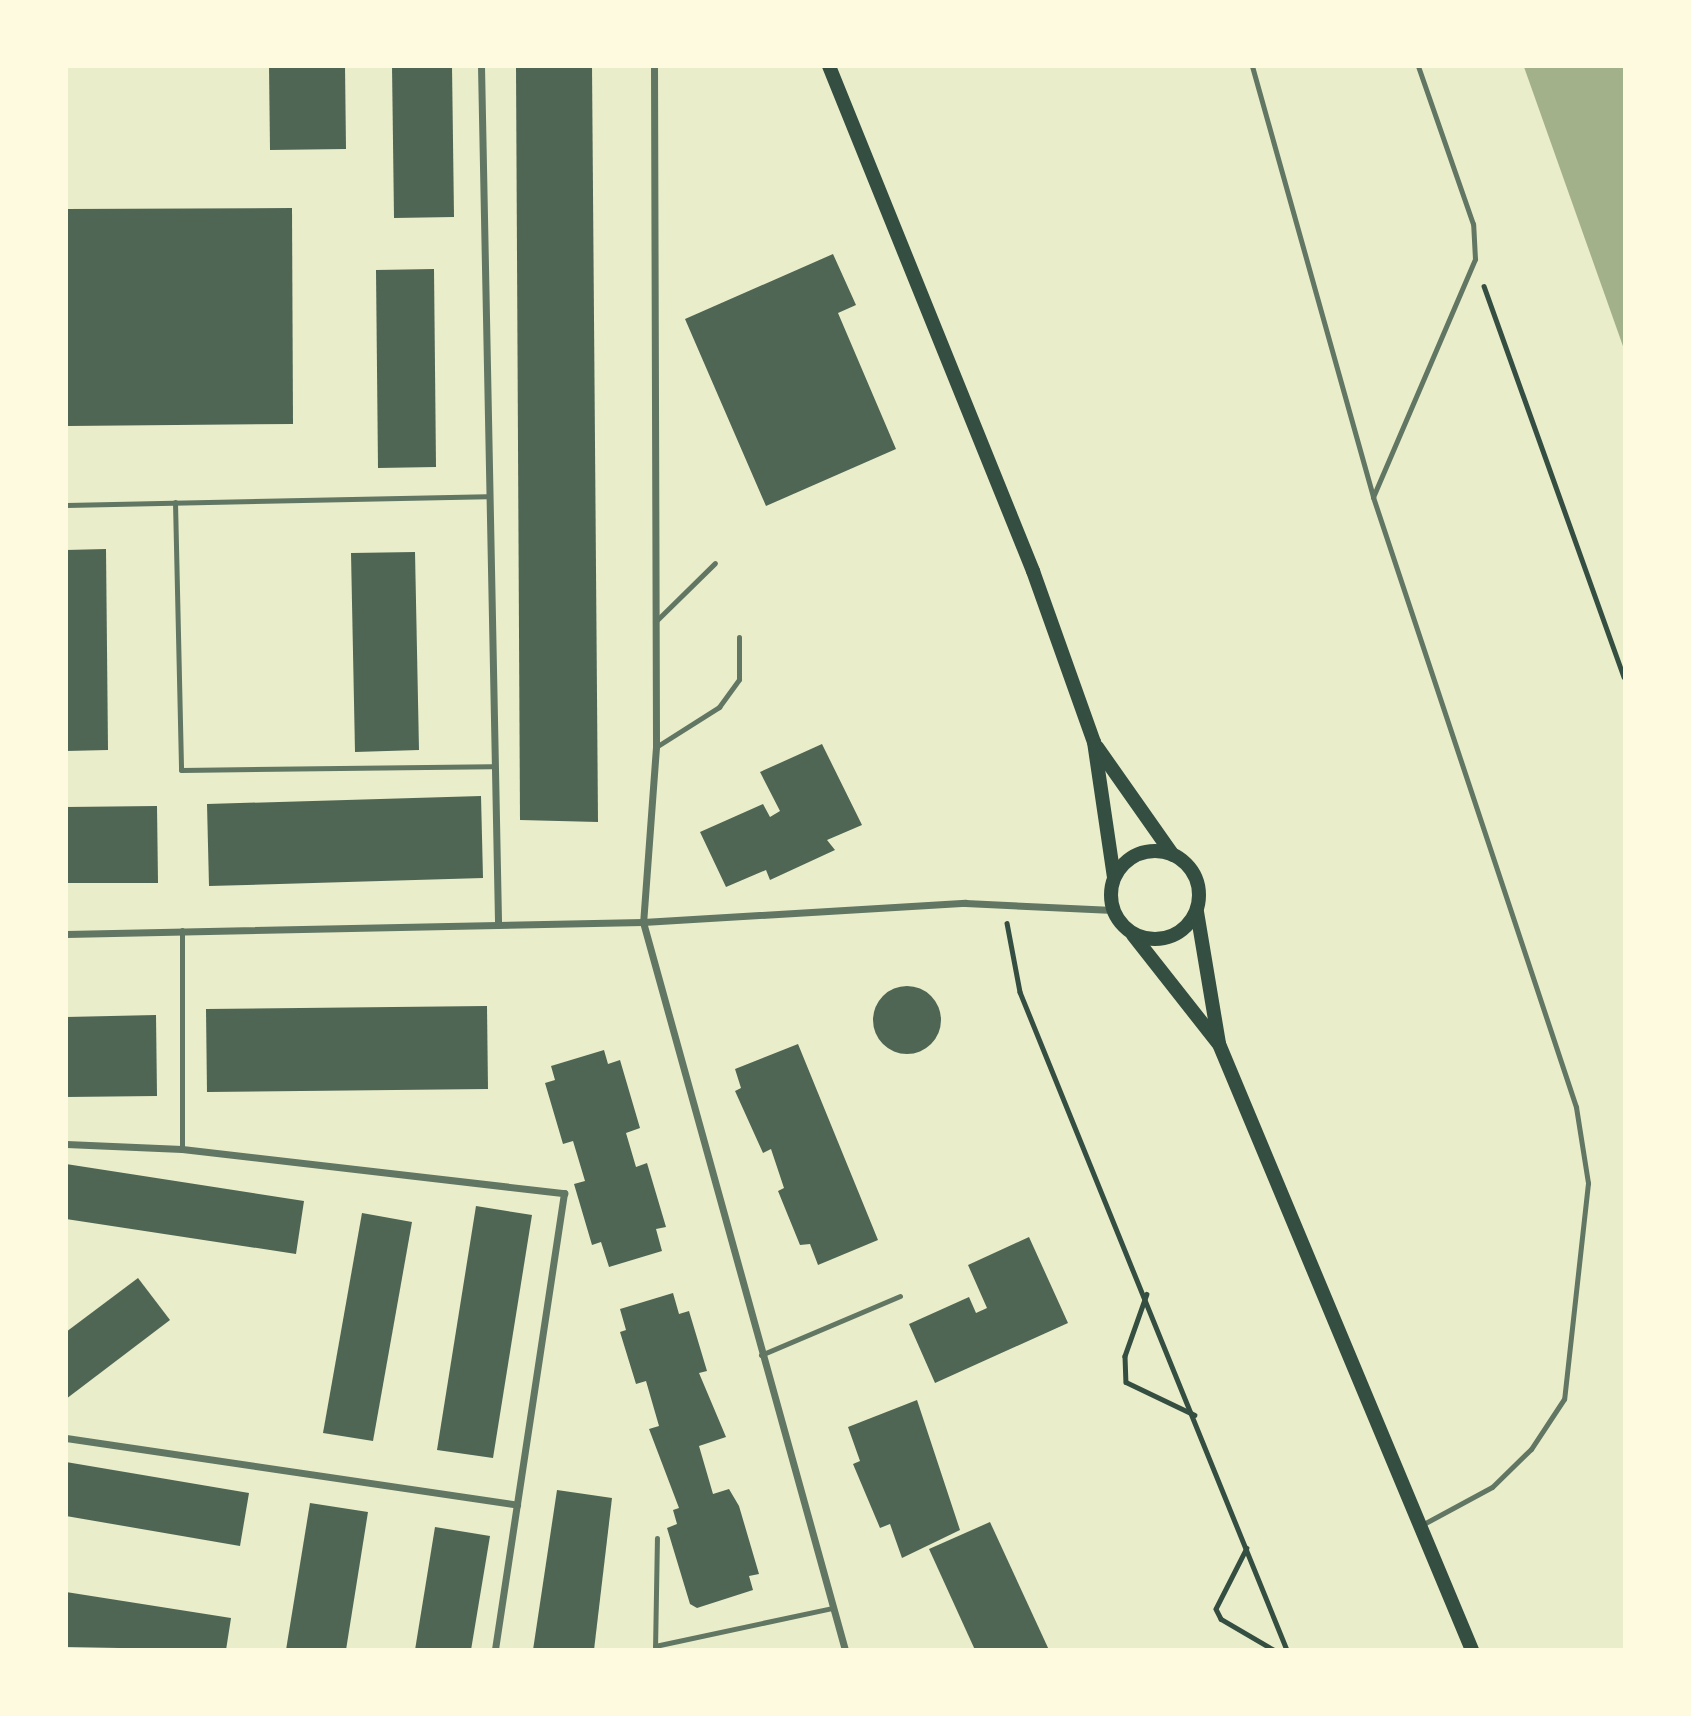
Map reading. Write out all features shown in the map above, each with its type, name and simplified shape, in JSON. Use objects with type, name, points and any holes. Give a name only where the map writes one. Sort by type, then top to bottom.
[{"type":"main road","points":[[829,66],[1033,571],[1094,742],[1114,878],[1113,910],[1219,1044]]},
{"type":"main road","points":[[1094,742],[1173,855],[1193,872],[1196,912],[1219,1044],[1472,1650]]},
{"type":"main road","points":[[1114,878],[1145,852],[1173,855]]},
{"type":"main road","points":[[1131,933],[1161,939],[1178,933],[1196,912]]},
{"type":"street","points":[[481,66],[492,766],[498,923]]},
{"type":"street","points":[[654,66],[656,747],[643,922],[761,1356],[845,1650]]},
{"type":"street","points":[[66,934],[643,922],[1003,902],[1113,910]]},
{"type":"street","points":[[66,1143],[182,1149],[564,1193],[495,1650]]},
{"type":"street","points":[[66,1438],[517,1505]]},
{"type":"lane","points":[[1252,66],[1373,497],[1576,1107],[1588,1183],[1564,1399],[1531,1449],[1492,1487],[1420,1526]]},
{"type":"lane","points":[[1373,497],[1475,259],[1473,224],[1418,66]]},
{"type":"lane","points":[[66,505],[487,496]]},
{"type":"lane","points":[[175,502],[181,770],[492,766]]},
{"type":"lane","points":[[654,622],[715,563]]},
{"type":"lane","points":[[656,747],[719,707],[739,679],[739,637]]},
{"type":"lane","points":[[182,930],[182,1149]]},
{"type":"lane","points":[[761,1356],[900,1296]]},
{"type":"lane","points":[[657,1538],[655,1648],[833,1608]]},
{"type":"path","points":[[1475,259],[1625,677]]},
{"type":"path","points":[[1003,902],[1020,992],[1147,1293],[1287,1650]]},
{"type":"path","points":[[1147,1293],[1125,1356],[1126,1382],[1195,1415]]},
{"type":"path","points":[[1247,1548],[1216,1609],[1222,1619],[1274,1650]]},
{"type":"shaded area","points":[[1524,67],[1624,67],[1624,349]]},
{"type":"building","points":[[269,66],[345,66],[346,149],[270,150]]},
{"type":"building","points":[[392,66],[452,66],[454,217],[394,218]]},
{"type":"building","points":[[516,66],[592,66],[598,822],[520,820]]},
{"type":"building","points":[[292,208],[293,424],[68,426],[66,209]]},
{"type":"building","points":[[833,254],[856,305],[838,313],[896,449],[766,506],[685,319]]},
{"type":"building","points":[[434,269],[436,467],[378,468],[376,270]]},
{"type":"building","points":[[106,549],[108,750],[66,751],[66,550]]},
{"type":"building","points":[[415,552],[419,750],[355,752],[351,553]]},
{"type":"building","points":[[822,744],[862,825],[827,840],[835,850],[770,880],[766,870],[726,887],[700,832],[763,804],[770,817],[780,811],[760,772]]},
{"type":"building","points":[[481,796],[483,878],[209,886],[207,804]]},
{"type":"building","points":[[157,806],[158,883],[66,883],[66,807]]},
{"type":"building","points":[[900,986],[914,986],[926,991],[936,1001],[941,1020],[936,1039],[926,1049],[914,1054],[900,1054],[888,1049],[878,1039],[873,1027],[873,1013],[878,1001],[888,991]]},
{"type":"building","points":[[487,1006],[488,1089],[207,1092],[206,1009]]},
{"type":"building","points":[[156,1015],[157,1096],[66,1097],[66,1017]]},
{"type":"building","points":[[798,1044],[878,1240],[818,1265],[810,1244],[800,1245],[778,1191],[784,1188],[771,1149],[763,1153],[735,1091],[741,1088],[735,1069]]},
{"type":"building","points":[[604,1050],[608,1064],[620,1060],[640,1128],[626,1133],[636,1167],[647,1163],[666,1227],[656,1229],[662,1251],[609,1267],[601,1242],[592,1245],[574,1184],[585,1181],[573,1141],[563,1144],[545,1083],[555,1080],[551,1066]]},
{"type":"building","points":[[66,1164],[304,1201],[296,1254],[66,1219]]},
{"type":"building","points":[[476,1206],[532,1215],[493,1458],[437,1450]]},
{"type":"building","points":[[362,1213],[412,1222],[373,1441],[323,1433]]},
{"type":"building","points":[[1029,1237],[1068,1323],[935,1383],[909,1324],[969,1297],[976,1313],[987,1308],[968,1265]]},
{"type":"building","points":[[138,1278],[170,1320],[66,1399],[66,1332]]},
{"type":"building","points":[[673,1293],[679,1314],[689,1311],[707,1371],[699,1373],[726,1437],[699,1446],[713,1494],[729,1489],[739,1506],[759,1574],[749,1576],[753,1590],[697,1608],[690,1604],[667,1528],[677,1524],[673,1510],[679,1508],[649,1429],[659,1426],[646,1381],[636,1384],[620,1332],[626,1330],[620,1309]]},
{"type":"building","points":[[917,1400],[960,1530],[902,1558],[890,1524],[880,1528],[853,1464],[860,1461],[848,1427]]},
{"type":"building","points":[[66,1462],[249,1493],[240,1546],[66,1516]]},
{"type":"building","points":[[557,1490],[612,1498],[594,1650],[533,1650]]},
{"type":"building","points":[[310,1503],[368,1512],[346,1650],[286,1650]]},
{"type":"building","points":[[990,1522],[1049,1650],[975,1650],[929,1549]]},
{"type":"building","points":[[435,1527],[490,1536],[471,1650],[415,1650]]},
{"type":"building","points":[[66,1592],[231,1618],[226,1650],[66,1647]]}]
